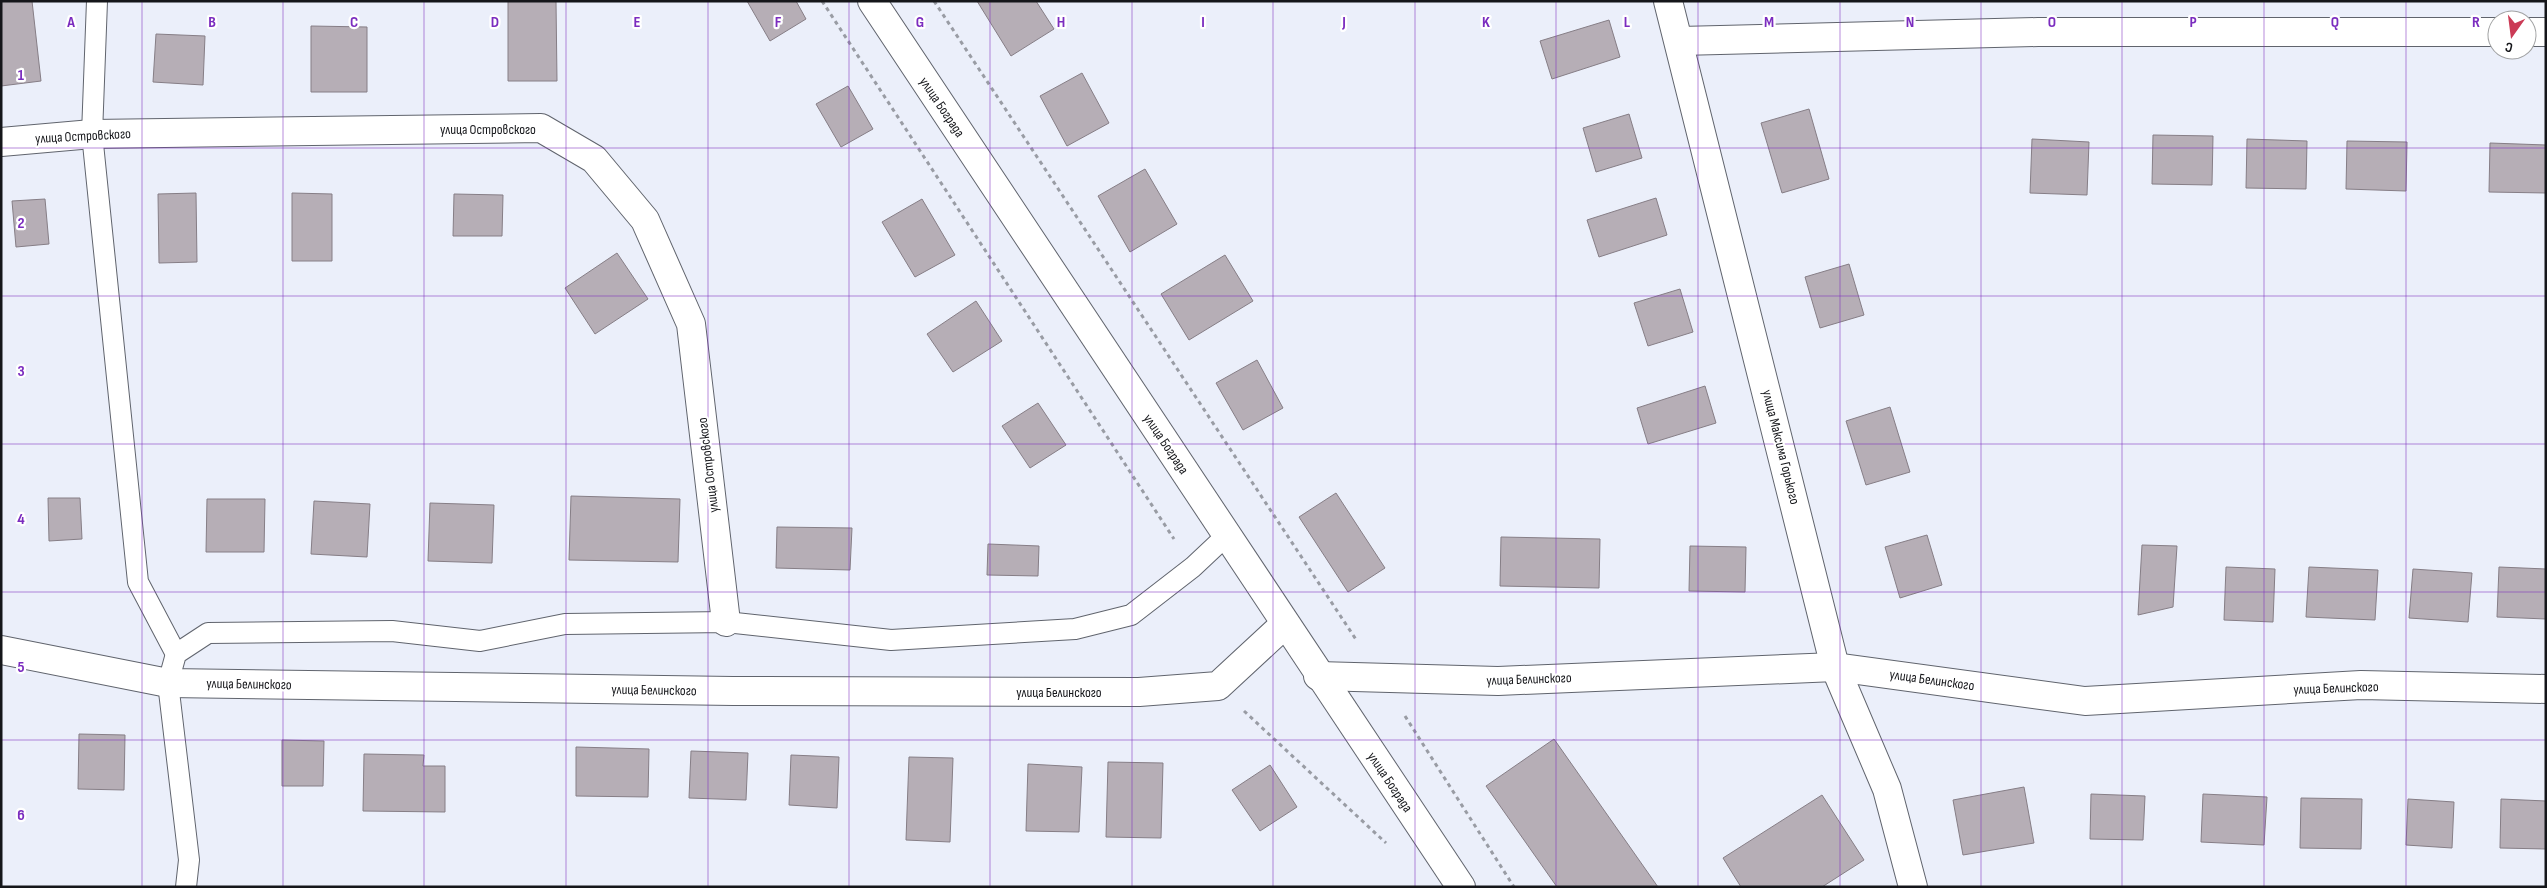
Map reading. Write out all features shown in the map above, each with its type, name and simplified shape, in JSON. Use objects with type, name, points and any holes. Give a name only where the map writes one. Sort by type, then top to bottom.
[{"type":"street","name":"улица Бограда","points":[[872,1],[1318,676],[1461,887]]},
{"type":"street","name":"улица Максима Горького","points":[[1668,1],[1680,41],[1835,667],[1887,789],[1914,887]]},
{"type":"street","points":[[1680,41],[2038,32],[2487,32]]},
{"type":"street","name":"улица Островского","points":[[1,142],[92,134],[541,128],[594,159],[645,220],[691,324],[726,622]]},
{"type":"street","points":[[1218,686],[1285,624]]},
{"type":"street","name":"улица Белинского","points":[[1,650],[168,683],[733,692],[1139,692],[1218,686]]},
{"type":"street","name":"улица Белинского","points":[[1318,676],[1498,681],[1835,667],[2085,702],[2361,685],[2546,689]]},
{"type":"lane","points":[[97,1],[92,134],[138,582],[176,654]]},
{"type":"lane","points":[[186,887],[189,860],[168,683],[176,654],[208,633],[392,631],[480,641],[565,624],[726,622],[890,640],[1075,629],[1131,615],[1193,567],[1226,536]]},
{"type":"path","points":[[822,1],[1193,567]]},
{"type":"path","points":[[934,1],[1382,679],[1450,790],[1514,887]]},
{"type":"path","points":[[1218,686],[1387,844]]},
{"type":"building","points":[[1,1],[32,1],[41,81],[1,86]]},
{"type":"building","points":[[508,1],[556,1],[557,81],[508,81]]},
{"type":"building","points":[[747,1],[796,1],[806,19],[770,41]]},
{"type":"building","points":[[977,1],[1036,1],[1054,29],[1011,56]]},
{"type":"building","points":[[1609,20],[1620,57],[1552,79],[1540,41]]},
{"type":"building","points":[[311,26],[367,27],[367,92],[311,92]]},
{"type":"building","points":[[156,34],[205,36],[203,85],[153,82]]},
{"type":"building","points":[[1082,73],[1109,123],[1067,146],[1040,96]]},
{"type":"building","points":[[848,86],[873,129],[841,147],[816,104]]},
{"type":"building","points":[[1809,109],[1829,179],[1782,193],[1761,123]]},
{"type":"building","points":[[1629,114],[1642,158],[1596,172],[1583,128]]},
{"type":"building","points":[[2153,135],[2213,136],[2212,185],[2152,184]]},
{"type":"building","points":[[2032,139],[2089,142],[2087,195],[2030,193]]},
{"type":"building","points":[[2247,139],[2307,141],[2306,189],[2246,188]]},
{"type":"building","points":[[2347,141],[2407,142],[2406,191],[2346,189]]},
{"type":"building","points":[[2490,143],[2546,145],[2546,193],[2489,192]]},
{"type":"building","points":[[1145,169],[1177,224],[1130,252],[1098,196]]},
{"type":"building","points":[[196,193],[197,262],[159,263],[158,194]]},
{"type":"building","points":[[292,193],[332,194],[332,261],[292,261]]},
{"type":"building","points":[[454,194],[503,195],[502,236],[453,236]]},
{"type":"building","points":[[1656,198],[1667,235],[1599,257],[1587,220]]},
{"type":"building","points":[[45,199],[49,244],[16,247],[12,201]]},
{"type":"building","points":[[922,199],[955,255],[915,277],[882,222]]},
{"type":"building","points":[[617,253],[648,299],[595,334],[565,288]]},
{"type":"building","points":[[1225,255],[1253,301],[1189,340],[1161,294]]},
{"type":"building","points":[[1849,264],[1864,315],[1820,328],[1805,277]]},
{"type":"building","points":[[1680,289],[1693,332],[1648,346],[1634,303]]},
{"type":"building","points":[[976,301],[1002,341],[953,372],[927,334]]},
{"type":"building","points":[[1257,360],[1283,408],[1243,430],[1216,383]]},
{"type":"building","points":[[1705,386],[1716,423],[1648,444],[1637,408]]},
{"type":"building","points":[[1038,403],[1066,445],[1030,468],[1002,426]]},
{"type":"building","points":[[1890,407],[1910,472],[1866,485],[1846,421]]},
{"type":"building","points":[[1336,493],[1385,568],[1348,592],[1299,517]]},
{"type":"building","points":[[571,496],[680,499],[678,562],[569,560]]},
{"type":"building","points":[[48,498],[80,498],[82,539],[49,541]]},
{"type":"building","points":[[207,499],[265,499],[264,552],[206,552]]},
{"type":"building","points":[[314,501],[370,504],[367,557],[311,554]]},
{"type":"building","points":[[430,503],[494,505],[492,563],[428,561]]},
{"type":"building","points":[[777,527],[852,528],[850,570],[776,568]]},
{"type":"building","points":[[1927,535],[1942,585],[1900,598],[1885,547]]},
{"type":"building","points":[[1501,537],[1600,539],[1599,588],[1500,586]]},
{"type":"building","points":[[988,544],[1039,546],[1038,576],[987,575]]},
{"type":"building","points":[[2142,545],[2177,546],[2173,607],[2138,615]]},
{"type":"building","points":[[1690,546],[1746,547],[1745,592],[1689,591]]},
{"type":"building","points":[[2226,567],[2275,569],[2273,622],[2224,620]]},
{"type":"building","points":[[2309,567],[2378,570],[2375,620],[2306,617]]},
{"type":"building","points":[[2499,567],[2546,569],[2546,619],[2497,617]]},
{"type":"building","points":[[2413,569],[2472,573],[2468,622],[2409,618]]},
{"type":"building","points":[[79,734],[125,735],[124,790],[78,789]]},
{"type":"building","points":[[1554,739],[1658,887],[1557,887],[1486,786]]},
{"type":"building","points":[[282,740],[324,741],[323,786],[282,786]]},
{"type":"building","points":[[576,747],[649,749],[648,797],[576,796]]},
{"type":"building","points":[[691,751],[748,753],[746,800],[689,798]]},
{"type":"building","points":[[364,754],[424,755],[423,766],[445,766],[445,812],[363,811]]},
{"type":"building","points":[[791,755],[839,757],[837,808],[789,805]]},
{"type":"building","points":[[909,757],[953,758],[950,842],[906,840]]},
{"type":"building","points":[[1108,762],[1163,763],[1161,838],[1106,837]]},
{"type":"building","points":[[1028,764],[1082,767],[1079,832],[1026,831]]},
{"type":"building","points":[[1270,765],[1297,807],[1260,831],[1232,790]]},
{"type":"building","points":[[2024,787],[2034,843],[1963,855],[1953,800]]},
{"type":"building","points":[[2091,794],[2145,796],[2143,840],[2090,839]]},
{"type":"building","points":[[2203,794],[2267,797],[2264,845],[2201,842]]},
{"type":"building","points":[[1822,795],[1864,860],[1822,887],[1741,887],[1723,858]]},
{"type":"building","points":[[2301,798],[2362,799],[2361,849],[2300,848]]},
{"type":"building","points":[[2408,799],[2454,802],[2452,848],[2406,845]]},
{"type":"building","points":[[2501,799],[2546,801],[2546,849],[2500,848]]}]
